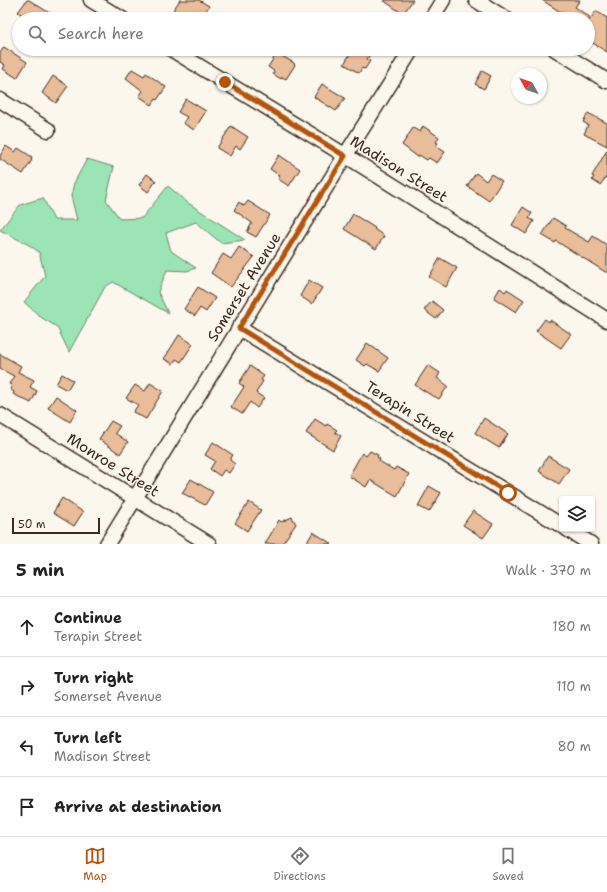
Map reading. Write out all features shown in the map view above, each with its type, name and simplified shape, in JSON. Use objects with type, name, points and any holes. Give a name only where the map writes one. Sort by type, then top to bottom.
[{"type":"street","points":[[91,0],[111,12]]},
{"type":"street","points":[[435,12],[443,0]]},
{"type":"street","points":[[476,0],[495,12]]},
{"type":"street","name":"Madison Street","points":[[182,56],[607,320]]},
{"type":"street","name":"Somerset Avenue","points":[[107,544],[408,56]]},
{"type":"street","points":[[566,56],[607,82]]},
{"type":"street","points":[[0,100],[48,130]]},
{"type":"street","name":"Terapin Street","points":[[239,328],[559,524]]},
{"type":"street","name":"Monroe Street","points":[[0,416],[209,544]]},
{"type":"street","points":[[572,532],[591,544]]},
{"type":"green space","points":[[87,159],[114,167],[106,200],[120,219],[142,218],[168,186],[188,203],[245,240],[221,243],[196,222],[166,233],[171,251],[196,268],[187,271],[167,270],[158,292],[168,313],[113,282],[105,287],[69,352],[57,327],[42,318],[24,302],[45,276],[39,252],[0,230],[20,205],[43,198],[54,220],[77,220],[71,196],[74,183]]},
{"type":"building","points":[[27,0],[29,0],[48,12],[18,12]]},
{"type":"building","points":[[180,0],[199,0],[209,6],[205,12],[176,12],[173,10]]},
{"type":"building","points":[[383,0],[413,0],[404,12],[400,12]]},
{"type":"building","points":[[542,0],[580,0],[575,7],[582,12],[560,12]]},
{"type":"building","points":[[596,11],[607,18],[607,52],[595,44]]},
{"type":"building","points":[[4,47],[12,52],[12,56],[18,56],[27,62],[17,78],[3,69],[5,65],[0,62],[0,53]]},
{"type":"building","points":[[275,56],[282,56],[295,65],[286,79],[282,77],[281,79],[273,74],[274,71],[268,67]]},
{"type":"building","points":[[349,56],[369,56],[367,59],[370,61],[365,69],[362,68],[359,73],[344,64]]},
{"type":"building","points":[[132,69],[144,76],[146,73],[166,87],[152,105],[139,96],[143,91],[126,78]]},
{"type":"building","points":[[482,71],[491,76],[484,89],[475,84]]},
{"type":"building","points":[[53,76],[68,86],[56,103],[42,93]]},
{"type":"building","points":[[322,84],[345,98],[336,111],[314,97]]},
{"type":"building","points":[[186,99],[206,111],[194,130],[183,123],[187,117],[178,112]]},
{"type":"building","points":[[588,113],[607,123],[607,146],[584,134],[588,125],[583,122]]},
{"type":"building","points":[[231,126],[248,137],[240,149],[236,146],[230,156],[217,148]]},
{"type":"building","points":[[423,126],[439,137],[436,142],[438,143],[436,146],[445,152],[437,163],[429,158],[427,160],[419,155],[418,157],[402,145],[413,128],[420,132]]},
{"type":"building","points":[[6,146],[15,152],[18,148],[32,157],[32,160],[23,174],[0,159],[0,156]]},
{"type":"building","points":[[607,150],[607,176],[600,185],[592,180],[594,177],[592,176]]},
{"type":"building","points":[[279,155],[300,169],[289,186],[278,179],[280,176],[270,169]]},
{"type":"building","points":[[476,173],[486,181],[491,174],[502,181],[489,201],[467,186]]},
{"type":"building","points":[[147,174],[156,181],[148,192],[139,185]]},
{"type":"building","points":[[248,201],[270,215],[256,237],[247,232],[252,223],[234,210],[239,202],[244,206]]},
{"type":"building","points":[[523,207],[532,213],[529,218],[534,221],[526,234],[512,225]]},
{"type":"building","points":[[353,214],[375,228],[374,229],[384,236],[376,249],[344,229]]},
{"type":"building","points":[[553,218],[566,226],[565,228],[589,242],[593,236],[607,245],[607,273],[556,241],[555,243],[542,235]]},
{"type":"building","points":[[239,247],[254,257],[231,287],[211,273],[223,254],[231,259]]},
{"type":"building","points":[[440,258],[457,268],[446,287],[429,277]]},
{"type":"building","points":[[309,280],[322,288],[312,304],[300,296]]},
{"type":"building","points":[[198,287],[215,298],[206,312],[200,308],[195,316],[184,309]]},
{"type":"building","points":[[500,288],[505,292],[507,289],[524,300],[516,312],[494,298]]},
{"type":"building","points":[[432,301],[443,310],[436,319],[424,310]]},
{"type":"building","points":[[545,319],[549,322],[550,320],[571,334],[561,348],[536,331]]},
{"type":"building","points":[[179,335],[193,344],[181,362],[176,359],[173,364],[164,359]]},
{"type":"building","points":[[367,343],[388,358],[379,371],[367,364],[365,366],[356,360]]},
{"type":"building","points":[[0,354],[21,366],[18,372],[34,380],[30,387],[37,391],[31,403],[13,394],[14,392],[10,389],[12,385],[9,384],[14,376],[0,369]]},
{"type":"building","points":[[428,365],[440,373],[437,378],[448,386],[439,399],[415,385]]},
{"type":"building","points":[[250,366],[264,376],[261,380],[263,381],[256,393],[264,398],[257,408],[250,402],[242,414],[231,407],[244,387],[239,383]]},
{"type":"building","points":[[62,374],[73,380],[67,390],[56,384]]},
{"type":"building","points":[[150,383],[163,391],[146,419],[133,412],[138,405],[126,398],[135,385],[145,391]]},
{"type":"building","points":[[56,396],[77,410],[70,422],[48,408]]},
{"type":"building","points":[[484,418],[508,434],[499,448],[475,433]]},
{"type":"building","points":[[315,419],[326,426],[327,424],[337,430],[335,432],[341,436],[333,450],[306,433]]},
{"type":"building","points":[[111,421],[120,426],[115,433],[128,442],[120,454],[99,439]]},
{"type":"building","points":[[213,442],[233,455],[230,460],[235,464],[229,473],[224,470],[220,476],[210,469],[215,461],[205,455]]},
{"type":"building","points":[[370,451],[378,455],[377,457],[380,459],[379,461],[394,470],[396,467],[409,474],[397,496],[370,480],[366,487],[349,476],[362,453],[366,456]]},
{"type":"building","points":[[548,456],[569,469],[559,484],[539,471]]},
{"type":"building","points":[[191,479],[213,492],[205,505],[182,493]]},
{"type":"building","points":[[429,486],[441,493],[429,512],[418,506]]},
{"type":"building","points":[[62,498],[83,512],[74,526],[53,513]]},
{"type":"building","points":[[249,502],[261,510],[247,531],[235,523]]},
{"type":"building","points":[[473,511],[493,524],[483,538],[463,525]]},
{"type":"building","points":[[292,517],[296,524],[282,544],[265,544],[279,520],[281,522]]},
{"type":"building","points":[[313,532],[332,544],[306,544]]},
{"type":"route","points":[[225,82],[345,156],[239,328],[508,493]]}]
